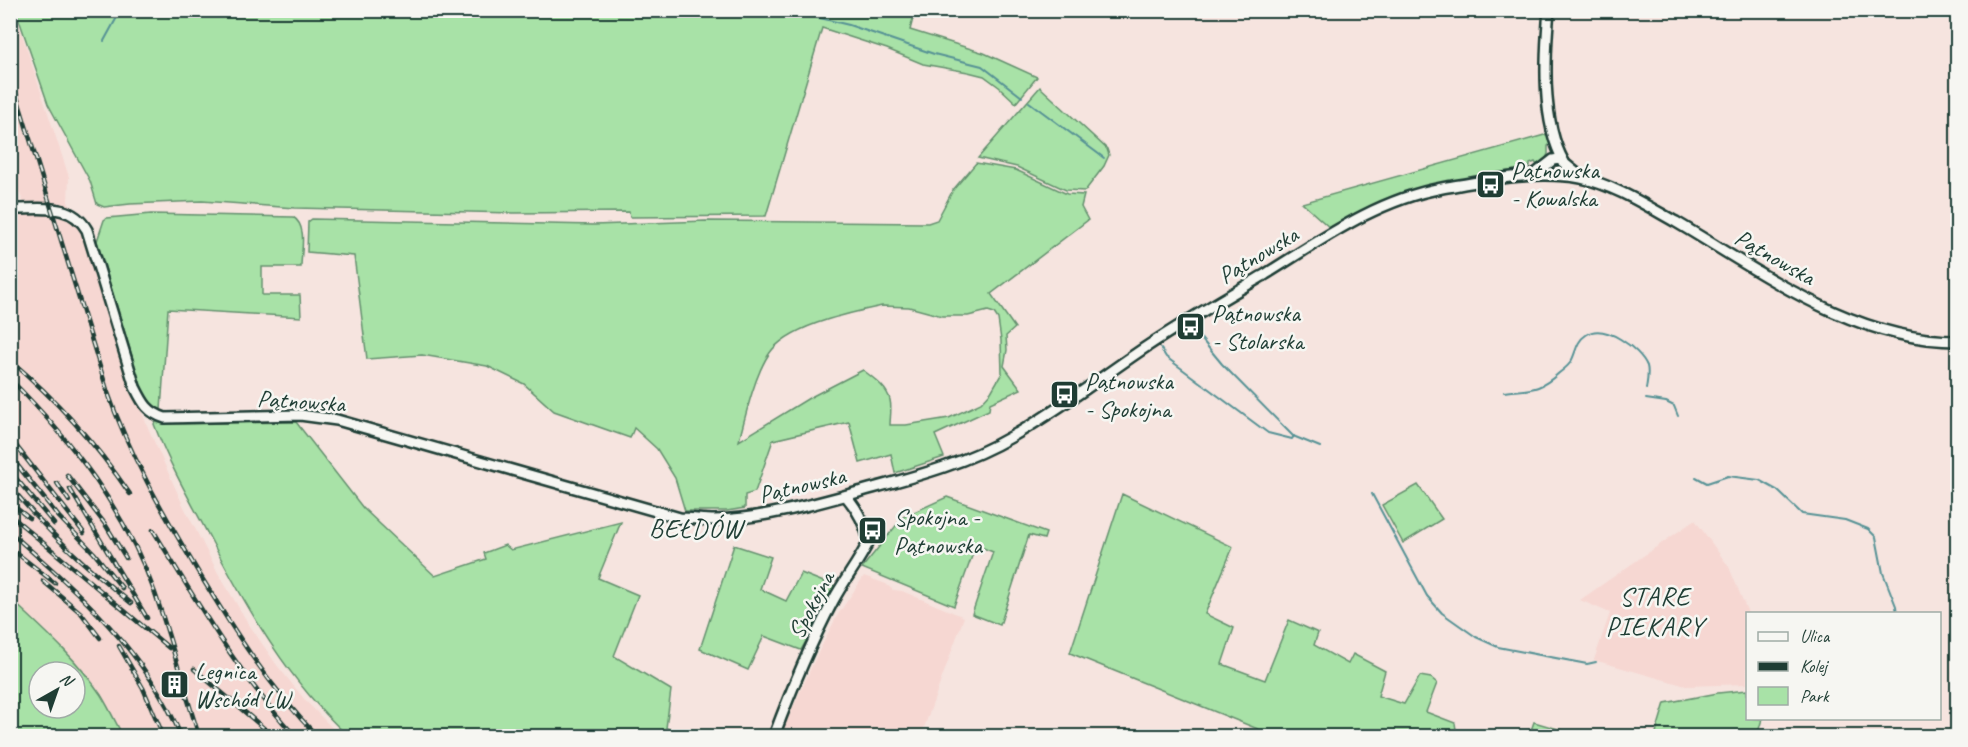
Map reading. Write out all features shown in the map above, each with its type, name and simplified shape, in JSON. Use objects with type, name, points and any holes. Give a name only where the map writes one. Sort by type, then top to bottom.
[{"type":"street","points":[[1549,10],[1546,83],[1556,147],[1565,163],[1566,173],[1557,176],[1549,168],[1556,147]]},
{"type":"street","points":[[1551,162],[1559,159],[1565,163]]},
{"type":"street","name":"Pątnowska","points":[[1534,174],[1551,162]]},
{"type":"street","name":"Pątnowska","points":[[1565,163],[1583,179]]},
{"type":"street","name":"Pątnowska","points":[[10,209],[63,209],[81,219],[87,230],[135,387],[145,407],[153,414],[165,418],[300,415],[337,420],[680,518],[715,520],[752,517],[846,496],[940,470],[1012,437],[1176,327],[1368,213],[1412,195],[1534,174],[1583,179],[1602,184],[1664,215],[1824,307],[1854,320],[1892,333],[1938,341],[1958,341]]},
{"type":"street","name":"Spokojna","points":[[774,736],[816,634],[869,541],[866,528],[846,496]]},
{"type":"shaded area","points":[[14,10],[69,177],[68,202],[83,230],[127,375],[183,505],[218,573],[248,623],[276,664],[305,700],[340,736],[123,736],[102,696],[87,676],[87,660],[73,660],[11,599],[10,214],[27,212],[11,170],[10,11]]},
{"type":"shaded area","points":[[1695,520],[1729,567],[1748,612],[1746,684],[1686,686],[1594,660],[1610,613],[1580,600]]},
{"type":"shaded area","points":[[864,576],[886,584],[893,590],[902,591],[964,617],[921,736],[780,736],[837,616]]},
{"type":"green space","points":[[16,11],[915,11],[910,30],[984,53],[1037,77],[1016,103],[984,76],[923,64],[887,49],[822,28],[766,216],[630,217],[629,212],[514,213],[295,208],[202,201],[104,207],[97,204],[90,181],[48,104]]},
{"type":"green space","points":[[1040,87],[1107,149],[1109,155],[1104,166],[1085,191],[1066,190],[1017,167],[978,158]]},
{"type":"green space","points":[[1548,134],[1551,145],[1548,146],[1548,154],[1545,160],[1537,165],[1535,162],[1530,164],[1530,167],[1441,184],[1331,229],[1302,203]]},
{"type":"green space","points":[[976,163],[1016,170],[1067,194],[1084,195],[1081,207],[1088,220],[991,294],[1015,328],[1006,336],[1007,350],[1004,366],[1021,389],[990,403],[989,410],[935,435],[944,457],[895,473],[891,454],[860,463],[849,422],[773,440],[755,492],[745,495],[745,508],[727,511],[685,511],[675,478],[657,449],[634,428],[630,438],[554,411],[524,384],[487,366],[422,355],[367,359],[354,256],[307,252],[308,222],[312,219],[594,225],[706,221],[928,223],[937,220],[953,190]],"holes":[[[882,306],[909,307],[942,316],[968,316],[988,311],[994,313],[998,319],[1001,340],[1002,373],[991,392],[981,403],[949,418],[906,425],[890,425],[891,406],[888,395],[879,383],[863,370],[809,398],[739,441],[759,373],[769,354],[778,344],[805,328],[837,317]]]},
{"type":"green space","points":[[151,214],[293,217],[301,226],[303,239],[301,267],[262,267],[262,295],[300,295],[301,317],[168,309],[161,410],[152,406],[144,395],[97,241],[104,220],[107,218]]},
{"type":"green space","points":[[155,422],[165,424],[296,422],[363,508],[435,576],[486,559],[484,553],[505,545],[511,550],[621,522],[598,578],[638,595],[614,656],[671,690],[666,728],[684,733],[682,736],[348,736],[306,692],[255,618],[180,482],[160,439]]},
{"type":"green space","points":[[1418,485],[1442,519],[1403,543],[1382,505]]},
{"type":"green space","points":[[1122,494],[1233,547],[1205,614],[1234,628],[1222,664],[1265,680],[1289,620],[1318,633],[1314,645],[1348,664],[1353,654],[1385,671],[1378,696],[1404,704],[1420,676],[1431,678],[1437,683],[1426,712],[1455,723],[1457,736],[1275,736],[1070,653]]},
{"type":"green space","points":[[947,497],[1046,533],[1044,539],[1029,535],[1000,625],[972,614],[993,552],[976,545],[954,606],[862,568],[903,517]]},
{"type":"green space","points":[[734,545],[771,557],[760,589],[786,601],[801,573],[836,587],[801,650],[764,636],[748,670],[700,649]]},
{"type":"green space","points":[[11,599],[73,660],[27,660],[27,720],[87,720],[87,676],[101,695],[123,736],[11,736]]},
{"type":"green space","points":[[1746,690],[1746,720],[1762,720],[1757,736],[1655,736],[1665,703]]},
{"type":"green space","points":[[1534,722],[1582,736],[1529,736]]},
{"type":"waterway","points":[[104,41],[121,10]]},
{"type":"waterway","points":[[787,10],[849,25],[934,54],[982,66],[1022,97]]},
{"type":"waterway","points":[[1029,102],[1104,158]]},
{"type":"waterway","points":[[1193,329],[1222,364],[1293,436],[1320,447]]},
{"type":"waterway","points":[[1504,392],[1527,390],[1545,384],[1568,366],[1582,338],[1594,332],[1602,332],[1621,339],[1637,352],[1647,366],[1646,389]]},
{"type":"waterway","points":[[1161,349],[1166,357],[1268,433],[1292,439],[1294,436]]},
{"type":"waterway","points":[[1646,399],[1666,402],[1674,406],[1678,416]]},
{"type":"waterway","points":[[1696,477],[1707,483],[1728,476],[1759,480],[1777,490],[1802,514],[1845,520],[1868,529],[1876,537],[1883,573],[1897,612]]},
{"type":"waterway","points":[[1372,494],[1427,596],[1442,613],[1476,637],[1498,647],[1587,664],[1596,662]]},
{"type":"waterway","points":[[1950,635],[1958,635]]},
{"type":"railway","points":[[10,74],[107,390],[125,437],[159,504],[238,636],[267,678],[317,736]]},
{"type":"railway","points":[[10,360],[75,423],[130,494]]},
{"type":"railway","points":[[10,379],[75,452],[112,505],[128,533],[155,593],[199,736]]},
{"type":"railway","points":[[10,438],[84,533]]},
{"type":"railway","points":[[10,456],[59,517],[94,553],[122,588]]},
{"type":"railway","points":[[10,471],[54,524]]},
{"type":"railway","points":[[67,475],[105,524],[126,558]]},
{"type":"railway","points":[[57,483],[69,501]]},
{"type":"railway","points":[[10,486],[67,548],[131,603]]},
{"type":"railway","points":[[70,489],[147,618]]},
{"type":"railway","points":[[10,503],[29,518]]},
{"type":"railway","points":[[10,515],[169,648]]},
{"type":"railway","points":[[153,530],[237,663],[295,736]]},
{"type":"railway","points":[[10,532],[85,601],[129,650],[166,705],[181,736]]},
{"type":"railway","points":[[10,548],[55,583]]},
{"type":"railway","points":[[43,581],[81,613],[100,638]]},
{"type":"railway","points":[[119,646],[143,688],[160,728]]},
{"type":"railway","points":[[194,669],[273,736]]},
{"type":"place","name":"Pątnowska - Kowalska","points":[[1490,184]]},
{"type":"place","name":"Pątnowska - Stolarska","points":[[1191,327]]},
{"type":"place","name":"Pątnowska - Spokojna","points":[[1064,395]]},
{"type":"place","name":"Spokojna - Pątnowska","points":[[873,531]]},
{"type":"place","name":"Legnica Wschód LW","points":[[174,685]]},
{"type":"district","name":"BEŁDÓW","points":[[696,528]]},
{"type":"district","name":"STARE PIEKARY","points":[[1655,611]]}]
